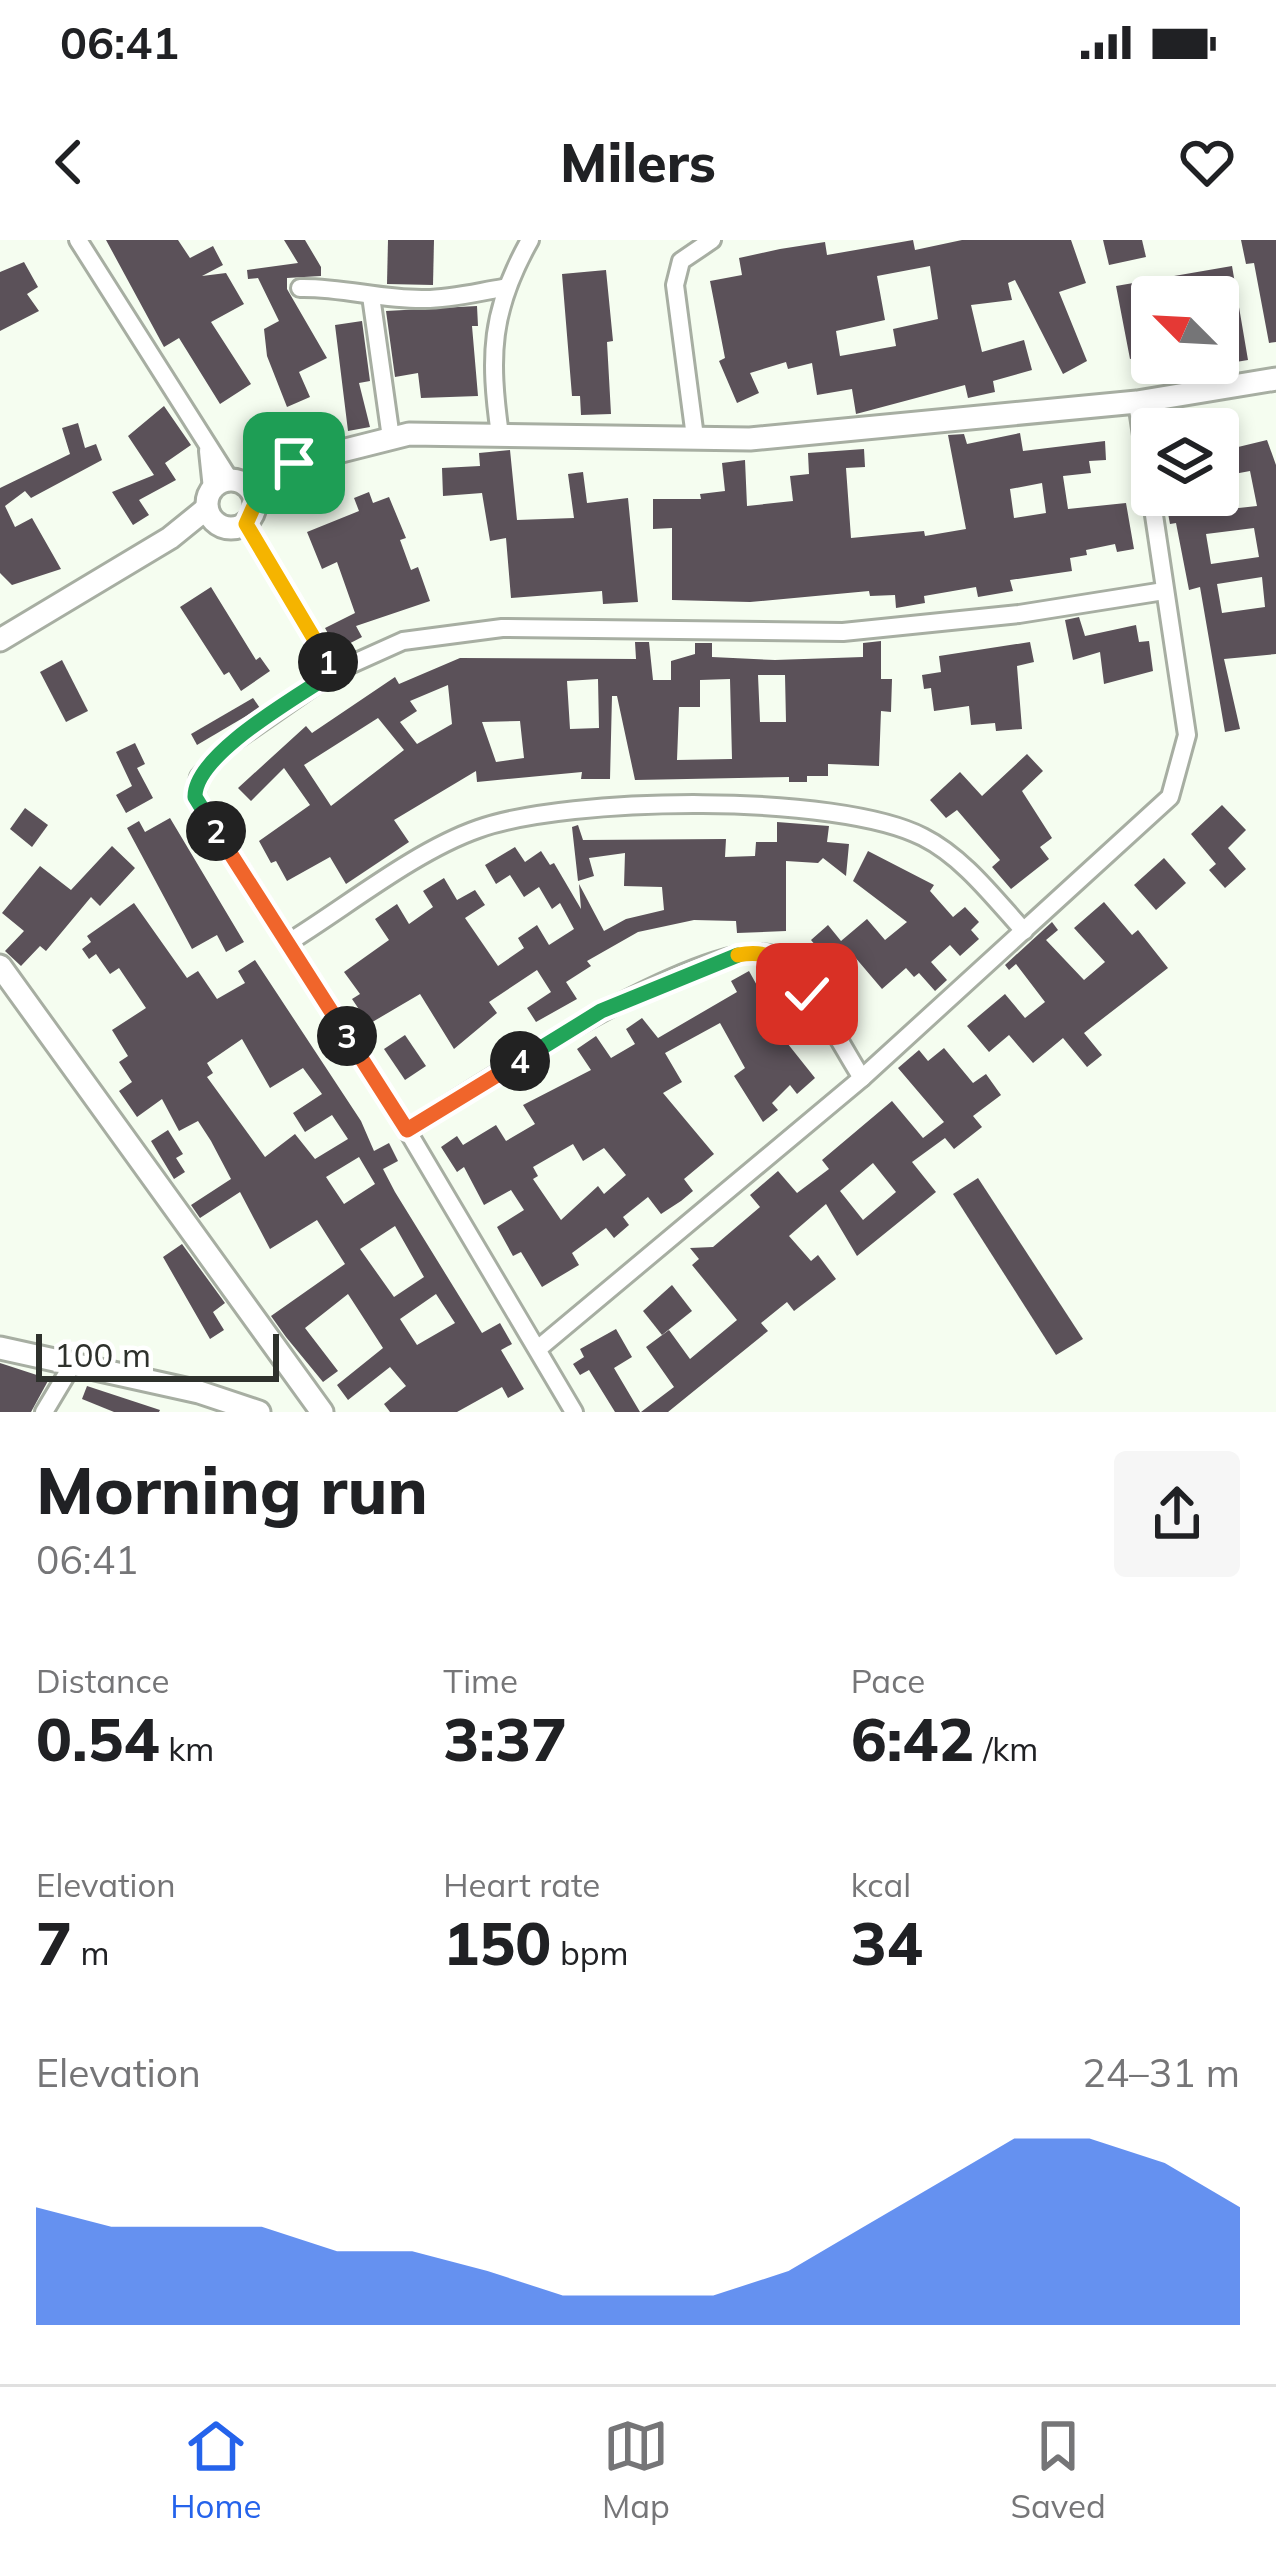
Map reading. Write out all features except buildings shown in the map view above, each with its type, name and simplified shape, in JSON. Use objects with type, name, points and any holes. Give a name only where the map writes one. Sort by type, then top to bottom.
[{"type":"street","points":[[78,240],[236,490],[246,524],[334,672]]},
{"type":"street","points":[[500,436],[490,364],[503,288],[530,240]]},
{"type":"street","points":[[695,437],[676,285],[681,260],[712,240]]},
{"type":"street","points":[[300,288],[347,287],[371,296],[428,299],[503,288]]},
{"type":"street","points":[[371,296],[392,438]]},
{"type":"street","points":[[1,638],[170,538],[236,490],[294,463],[392,438],[750,439],[1137,402],[1276,379]]},
{"type":"street","points":[[539,1348],[862,1078],[1170,796],[1181,770],[1187,735],[1137,402]]},
{"type":"street","points":[[222,527],[236,490]]},
{"type":"street","points":[[170,538],[246,524]]},
{"type":"street","points":[[574,1412],[407,1130],[195,797],[195,788],[226,747],[334,672],[404,640],[502,628],[843,632],[1019,614],[1164,591]]},
{"type":"street","points":[[289,942],[477,829],[599,809],[705,806],[827,812],[926,838],[975,877],[1024,931]]},
{"type":"street","points":[[407,1130],[601,1011],[722,958],[758,951],[779,958],[793,974],[862,1078]]},
{"type":"street","points":[[0,967],[322,1412]]},
{"type":"street","points":[[0,1348],[199,1392],[259,1412]]},
{"type":"street","points":[[44,1412],[70,1367]]},
{"type":"route","points":[[294,463],[266,479],[246,524],[334,672],[226,747],[199,777],[195,797],[407,1130],[601,1011],[722,958],[758,951],[779,958],[807,994]]}]
